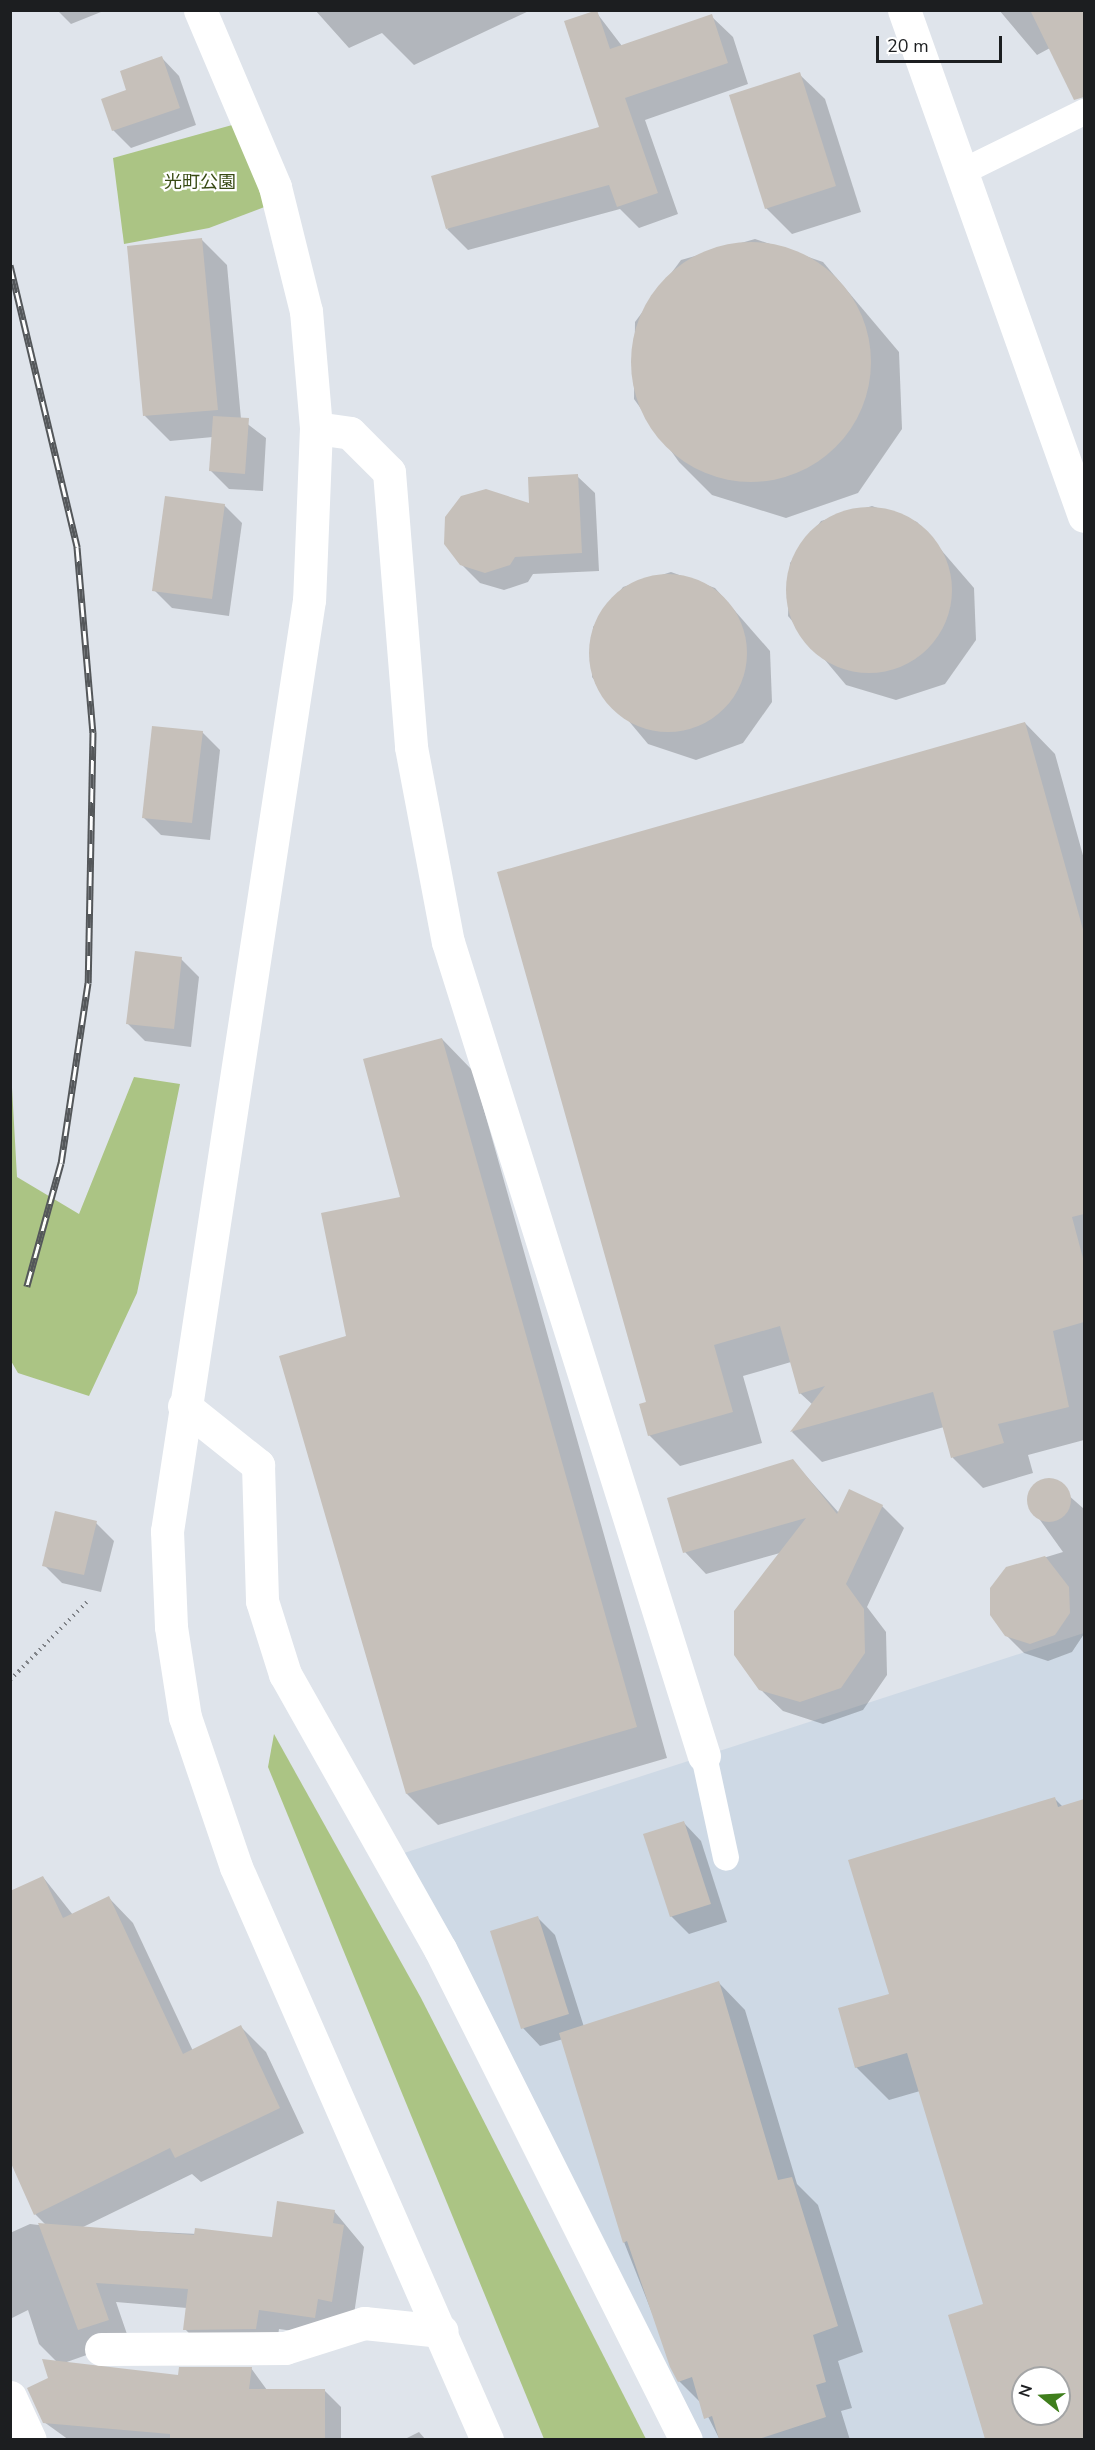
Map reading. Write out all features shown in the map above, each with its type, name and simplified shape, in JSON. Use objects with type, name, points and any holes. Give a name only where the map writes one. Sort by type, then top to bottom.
[{"type":"street","points":[[200,10],[275,187],[306,310],[316,428],[309,600],[184,1406],[167,1531],[171,1627],[185,1717],[236,1867],[442,2331],[487,2439]]},
{"type":"street","points":[[903,10],[1084,516]]},
{"type":"street","points":[[316,428],[350,433],[389,472],[411,747],[448,942],[704,1756]]},
{"type":"street","points":[[184,1406],[258,1465],[262,1601],[285,1674],[440,1949],[686,2439]]},
{"type":"street","points":[[101,2349],[285,2348],[364,2323],[442,2331]]},
{"type":"street","points":[[10,2397],[30,2439]]},
{"type":"lane","points":[[960,173],[1084,112]]},
{"type":"lane","points":[[704,1756],[726,1858]]},
{"type":"path","points":[[10,1680],[88,1600]]},
{"type":"shaded area","points":[[1084,1633],[1084,2439],[697,2439],[404,1853]]},
{"type":"green space","name":"光町公園","points":[[243,122],[275,203],[209,228],[124,244],[113,158]]},
{"type":"green space","points":[[10,1052],[17,1177],[79,1214],[134,1077],[180,1084],[137,1293],[89,1396],[18,1373],[11,1361]]},
{"type":"green space","points":[[274,1734],[421,1998],[646,2439],[544,2439],[268,1767]]},
{"type":"building","points":[[597,10],[610,49],[712,14],[728,63],[625,98],[658,193],[617,207],[609,185],[446,229],[431,176],[599,127],[564,21]]},
{"type":"building","points":[[1030,10],[1084,10],[1084,97],[1074,100]]},
{"type":"building","points":[[162,56],[180,108],[112,131],[101,99],[126,90],[120,71]]},
{"type":"building","points":[[800,72],[836,186],[765,209],[729,95]]},
{"type":"building","points":[[202,238],[218,410],[143,416],[127,246]]},
{"type":"building","points":[[739,242],[763,242],[786,247],[808,256],[836,277],[851,295],[862,316],[869,339],[871,362],[869,385],[862,408],[851,429],[836,447],[808,468],[786,477],[763,482],[739,482],[716,477],[694,468],[675,455],[658,438],[645,419],[636,397],[631,374],[631,350],[636,327],[645,305],[658,286],[675,269],[694,256],[716,247]]},
{"type":"building","points":[[213,416],[249,418],[245,474],[209,471]]},
{"type":"building","points":[[578,474],[582,553],[515,557],[510,565],[485,573],[460,565],[444,544],[445,517],[461,496],[486,489],[529,503],[528,477]]},
{"type":"building","points":[[165,496],[225,504],[212,599],[152,591]]},
{"type":"building","points":[[869,507],[901,514],[915,521],[927,532],[938,544],[945,558],[952,590],[945,622],[938,636],[927,648],[915,659],[901,666],[869,673],[837,666],[823,659],[811,648],[800,636],[793,622],[786,590],[793,558],[800,544],[811,532],[823,521],[837,514]]},
{"type":"building","points":[[668,574],[683,575],[698,580],[712,587],[724,597],[734,609],[741,623],[746,638],[746,668],[741,683],[734,697],[724,709],[712,719],[698,726],[683,731],[668,732],[653,731],[638,726],[624,719],[612,709],[602,697],[595,683],[590,668],[589,653],[590,638],[595,623],[602,609],[612,597],[624,587],[638,580],[653,575]]},
{"type":"building","points":[[1025,722],[1084,933],[1084,1214],[1072,1217],[1084,1262],[1084,1322],[1053,1331],[1069,1407],[998,1424],[1004,1443],[951,1458],[933,1392],[790,1432],[825,1386],[799,1394],[780,1326],[714,1345],[733,1412],[648,1436],[639,1404],[646,1402],[497,872]]},
{"type":"building","points":[[152,726],[203,731],[192,823],[142,818]]},
{"type":"building","points":[[135,951],[182,957],[174,1029],[126,1024]]},
{"type":"building","points":[[442,1038],[637,1727],[406,1794],[279,1356],[346,1336],[321,1213],[400,1197],[363,1059]]},
{"type":"building","points":[[793,1459],[837,1514],[849,1489],[883,1505],[846,1584],[864,1609],[865,1653],[841,1688],[800,1702],[759,1690],[734,1655],[734,1611],[806,1518],[683,1553],[667,1498]]},
{"type":"building","points":[[1049,1478],[1064,1485],[1071,1500],[1064,1515],[1049,1522],[1034,1515],[1027,1500],[1034,1485]]},
{"type":"building","points":[[55,1511],[97,1521],[84,1575],[42,1566]]},
{"type":"building","points":[[1045,1556],[1069,1587],[1070,1613],[1055,1635],[1030,1644],[1005,1636],[990,1615],[990,1588],[1006,1567]]},
{"type":"building","points":[[1055,1797],[1058,1807],[1084,1799],[1084,2439],[985,2439],[948,2315],[983,2304],[907,2053],[855,2068],[838,2008],[889,1994],[848,1860]]},
{"type":"building","points":[[684,1821],[711,1904],[670,1917],[643,1834]]},
{"type":"building","points":[[43,1876],[63,1918],[109,1896],[183,2054],[241,2025],[280,2108],[175,2158],[170,2148],[34,2215],[10,2161],[10,1891]]},
{"type":"building","points":[[538,1916],[569,2014],[521,2029],[490,1931]]},
{"type":"building","points":[[719,1981],[778,2180],[792,2177],[838,2326],[813,2335],[826,2382],[816,2385],[826,2417],[759,2439],[719,2439],[712,2416],[704,2419],[692,2377],[678,2382],[670,2367],[627,2241],[623,2243],[559,2033]]},
{"type":"building","points":[[277,2201],[335,2210],[333,2223],[344,2225],[332,2302],[318,2299],[315,2318],[259,2310],[256,2329],[183,2330],[188,2289],[96,2283],[109,2320],[78,2330],[38,2223],[194,2235],[195,2228],[272,2237]]},
{"type":"building","points":[[42,2359],[178,2375],[179,2367],[252,2367],[249,2389],[325,2389],[325,2439],[170,2439],[170,2434],[43,2423],[27,2388],[48,2378]]},
{"type":"railway","points":[[10,265],[77,547],[93,732],[88,983],[61,1163],[27,1286]]}]
